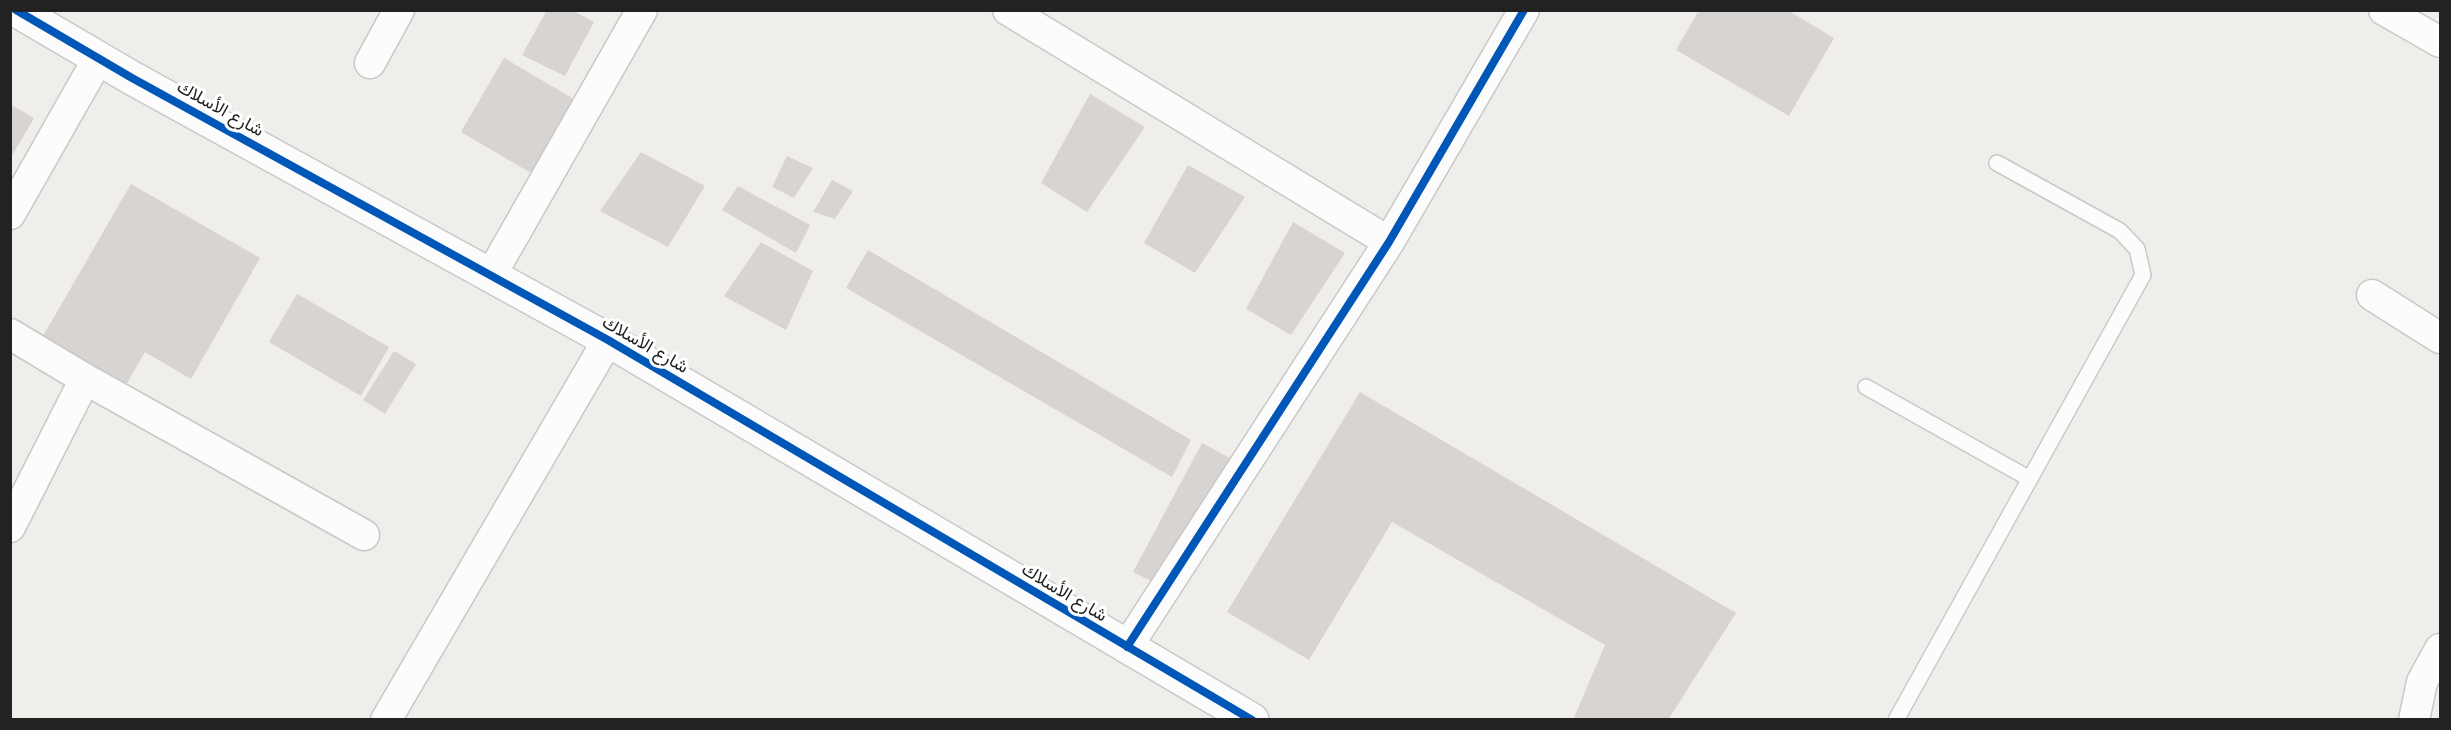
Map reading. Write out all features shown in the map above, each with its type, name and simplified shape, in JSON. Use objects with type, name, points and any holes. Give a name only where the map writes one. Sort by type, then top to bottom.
[{"type":"street","name":"شارع الأسلاك","points":[[16,10],[98,59],[608,340],[1252,720]]},
{"type":"street","points":[[370,63],[399,10]]},
{"type":"street","points":[[491,275],[642,10]]},
{"type":"street","points":[[1008,10],[1389,242]]},
{"type":"street","points":[[1127,647],[1389,242],[1524,10]]},
{"type":"street","points":[[2384,10],[2440,42]]},
{"type":"street","points":[[10,214],[98,59]]},
{"type":"street","points":[[2372,295],[2440,338]]},
{"type":"street","points":[[10,334],[84,379],[364,535]]},
{"type":"street","points":[[386,720],[608,340]]},
{"type":"street","points":[[10,528],[84,379]]},
{"type":"street","points":[[2414,720],[2422,682],[2440,649]]},
{"type":"lane","points":[[1896,720],[2143,275],[2137,249],[2120,231],[1996,163]]},
{"type":"lane","points":[[1866,387],[2030,479]]},
{"type":"building","points":[[547,10],[572,10],[594,22],[565,76],[522,55]]},
{"type":"building","points":[[1699,10],[1787,10],[1834,38],[1789,116],[1676,50]]},
{"type":"building","points":[[504,58],[579,102],[536,176],[461,132]]},
{"type":"building","points":[[1090,94],[1145,127],[1087,212],[1041,183]]},
{"type":"building","points":[[10,104],[34,118],[10,159]]},
{"type":"building","points":[[641,152],[705,186],[668,247],[600,211]]},
{"type":"building","points":[[787,156],[813,168],[794,198],[772,187]]},
{"type":"building","points":[[1188,165],[1245,197],[1195,273],[1144,243]]},
{"type":"building","points":[[832,180],[853,191],[835,219],[813,212]]},
{"type":"building","points":[[131,184],[260,258],[191,379],[145,352],[126,385],[43,336]]},
{"type":"building","points":[[738,186],[810,225],[796,253],[722,210]]},
{"type":"building","points":[[1293,222],[1345,253],[1291,335],[1246,309]]},
{"type":"building","points":[[761,242],[813,271],[786,330],[724,296]]},
{"type":"building","points":[[868,250],[1191,440],[1172,477],[846,288]]},
{"type":"building","points":[[297,294],[389,347],[361,396],[269,342]]},
{"type":"building","points":[[394,351],[416,364],[385,414],[363,400]]},
{"type":"building","points":[[1360,392],[1736,613],[1668,720],[1573,720],[1605,645],[1392,522],[1309,660],[1227,612]]},
{"type":"building","points":[[1202,443],[1230,458],[1153,582],[1133,572]]},
{"type":"cycle path","points":[[16,10],[132,78],[608,340],[1252,720]]},
{"type":"cycle path","points":[[1127,647],[1389,242],[1524,10]]}]
